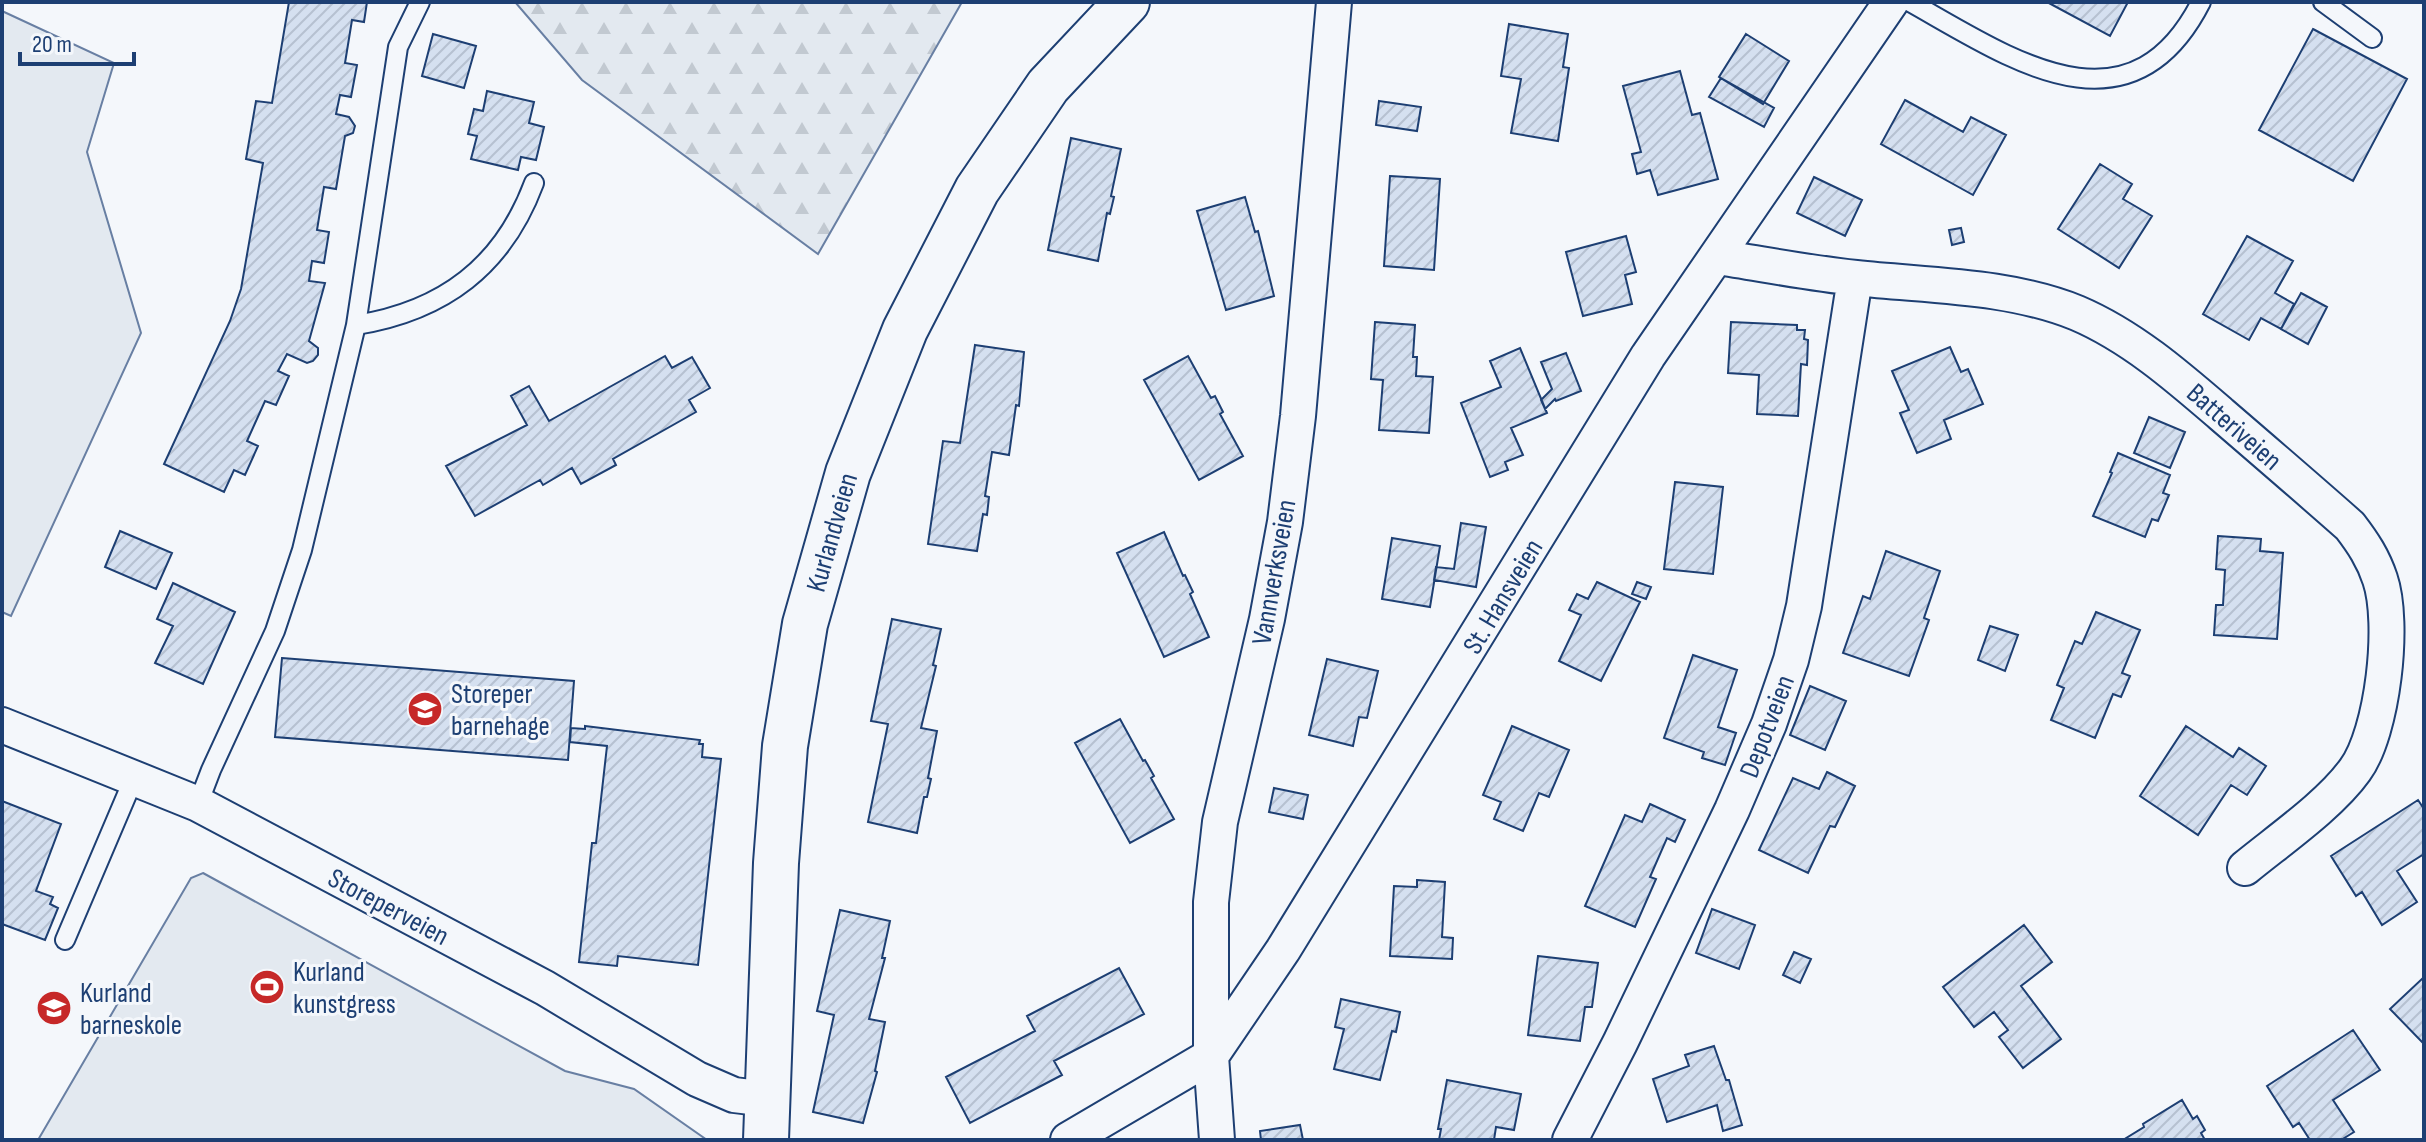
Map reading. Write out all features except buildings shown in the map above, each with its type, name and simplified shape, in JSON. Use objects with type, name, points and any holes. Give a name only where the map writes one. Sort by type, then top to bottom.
[{"type":"main road","name":"Kurlandveien","points":[[767,1120],[776,863],[785,746],[805,624],[848,473],[905,330],[977,190],[1048,86],[1127,2]]},
{"type":"street","name":"Vannverksveien","points":[[1217,1140],[1211,1056],[1211,902],[1220,822],[1267,619],[1285,522],[1298,416],[1334,2]]},
{"type":"street","name":"St. Hansveien","points":[[1068,1140],[1211,1056],[1299,925],[1648,356],[1891,2]]},
{"type":"street","name":"Batteriveien","points":[[1717,257],[1855,278],[1944,286],[2048,303],[2078,314],[2122,336],[2186,383],[2350,526],[2369,550],[2381,581],[2388,619],[2377,713],[2367,751],[2339,789],[2245,868]]},
{"type":"street","name":"Depotveien","points":[[1570,1140],[1732,810],[1769,724],[1791,660],[1811,562],[1855,278]]},
{"type":"street","name":"Storeperveien","points":[[2,725],[198,804],[545,988],[697,1079],[734,1095],[767,1120]]},
{"type":"lane","points":[[198,804],[275,631],[302,550],[356,325],[398,47],[420,2]]},
{"type":"lane","points":[[1910,2],[1994,49],[2050,72],[2083,79],[2114,79],[2141,70],[2164,54],[2192,19],[2201,2]]},
{"type":"lane","points":[[2323,2],[2372,38]]},
{"type":"lane","points":[[356,325],[425,307],[465,281],[490,260],[524,208],[534,183]]},
{"type":"lane","points":[[65,940],[134,778]]},
{"type":"green space","points":[[515,2],[962,2],[818,254],[582,80]]},
{"type":"green space","points":[[2,11],[114,63],[87,152],[141,333],[11,616],[2,612]]},
{"type":"green space","name":"Kurland kunstgress","points":[[203,873],[565,1071],[634,1089],[707,1140],[38,1140],[191,878]]},
{"type":"place","name":"Storeper barnehage","points":[[425,709]]},
{"type":"place","name":"Kurland kunstgress","points":[[267,987]]},
{"type":"place","name":"Kurland barneskole","points":[[54,1008]]}]
